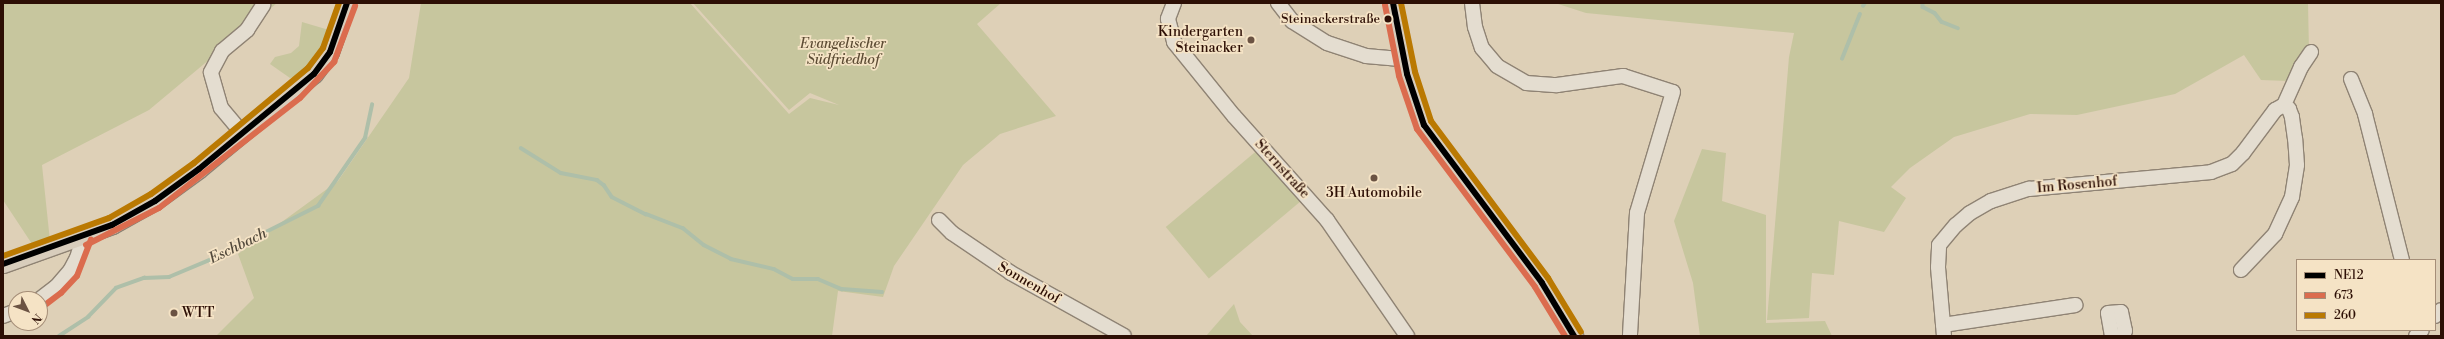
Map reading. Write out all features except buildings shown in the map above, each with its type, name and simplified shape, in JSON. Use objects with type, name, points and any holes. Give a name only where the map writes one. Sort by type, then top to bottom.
[{"type":"main road","points":[[3,264],[83,238],[126,219],[155,201],[243,134],[295,92],[319,69],[333,44],[347,3]]},
{"type":"main road","points":[[1393,3],[1403,59],[1416,108],[1424,125],[1542,282],[1574,336]]},
{"type":"street","name":"Sternstraße","points":[[1174,3],[1168,19],[1174,42],[1234,116],[1327,220],[1407,336]]},
{"type":"street","points":[[1278,3],[1292,21],[1327,43],[1366,56],[1403,59]]},
{"type":"street","points":[[1472,3],[1476,32],[1482,48],[1497,66],[1526,83],[1558,85],[1623,76],[1673,92],[1637,213],[1630,336]]},
{"type":"street","points":[[243,134],[221,108],[211,72],[222,51],[247,30],[263,6]]},
{"type":"street","name":"Im Rosenhof","points":[[2076,305],[1943,331],[1938,267],[1939,245],[1956,225],[1970,214],[1991,202],[2029,189],[2220,169],[2239,157],[2275,110],[2284,105],[2301,67],[2311,52]]},
{"type":"street","points":[[2351,79],[2365,114],[2402,259]]},
{"type":"street","points":[[2241,270],[2275,234],[2293,192],[2297,165],[2295,139],[2292,117],[2289,109],[2284,105]]},
{"type":"street","name":"Sonnenhof","points":[[939,220],[963,241],[1011,274],[1124,336]]},
{"type":"street","points":[[48,293],[56,287],[70,271],[78,258],[83,238]]},
{"type":"street","points":[[2112,336],[2108,313],[2121,312],[2125,331],[2124,336]]},
{"type":"green space","points":[[3,3],[277,3],[149,110],[42,165],[50,241],[34,247],[3,200]]},
{"type":"green space","name":"Evangelischer Südfriedhof","points":[[421,3],[690,3],[789,114],[810,98],[839,105],[810,93],[789,110],[693,3],[1001,3],[977,24],[1056,116],[1000,134],[963,165],[894,266],[883,297],[838,291],[832,336],[216,336],[254,298],[238,254],[338,181],[409,78]]},
{"type":"green space","points":[[1555,3],[2308,3],[2309,51],[2290,81],[2261,80],[2244,55],[2175,94],[2077,115],[2030,114],[1954,137],[1910,168],[1891,187],[1906,198],[1884,232],[1839,221],[1834,275],[1812,273],[1809,318],[1767,320],[1789,57],[1794,33],[1586,13]]},
{"type":"green space","points":[[302,22],[329,30],[320,55],[298,76],[290,78],[270,64],[275,57],[291,53],[299,46]]},
{"type":"green space","points":[[1260,148],[1303,199],[1209,278],[1166,227]]},
{"type":"green space","points":[[1702,149],[1726,153],[1722,201],[1766,215],[1766,323],[1825,321],[1832,336],[1700,336],[1693,283],[1674,221]]},
{"type":"green space","points":[[1234,304],[1240,322],[1253,336],[1206,336]]},
{"type":"waterway","points":[[1923,3],[1923,7],[1935,13],[1942,22],[1958,28]]},
{"type":"waterway","points":[[1842,59],[1860,14]]},
{"type":"waterway","name":"Eschbach","points":[[59,336],[88,317],[116,288],[144,278],[169,277],[212,259],[318,206],[365,138],[372,105]]},
{"type":"waterway","points":[[521,148],[561,173],[597,180],[604,185],[612,197],[646,214],[683,228],[704,245],[731,259],[774,269],[793,279],[818,279],[842,289],[882,292]]},
{"type":"transit line","name":"260","points":[[3,256],[109,218],[151,194],[194,163],[308,68],[323,48],[339,3]]},
{"type":"transit line","name":"NE12","points":[[3,264],[112,225],[155,201],[199,169],[314,74],[330,52],[347,3]]},
{"type":"transit line","name":"NE12","points":[[1393,3],[1407,74],[1424,125],[1542,283],[1574,336]]},
{"type":"transit line","name":"260","points":[[1401,3],[1415,72],[1431,121],[1548,278],[1581,332]]},
{"type":"transit line","name":"673","points":[[1385,5],[1399,76],[1417,129],[1535,287],[1565,336]]},
{"type":"transit line","name":"673","points":[[86,245],[159,208],[300,98],[334,62],[355,6]]},
{"type":"transit line","name":"673","points":[[48,303],[61,293],[77,276],[91,240]]},
{"type":"place","name":"Steinackerstraße","points":[[1388,19]]},
{"type":"place","name":"Kindergarten Steinacker","points":[[1251,40]]},
{"type":"place","name":"3H Automobile","points":[[1374,178]]},
{"type":"place","name":"WTT","points":[[174,313]]}]
